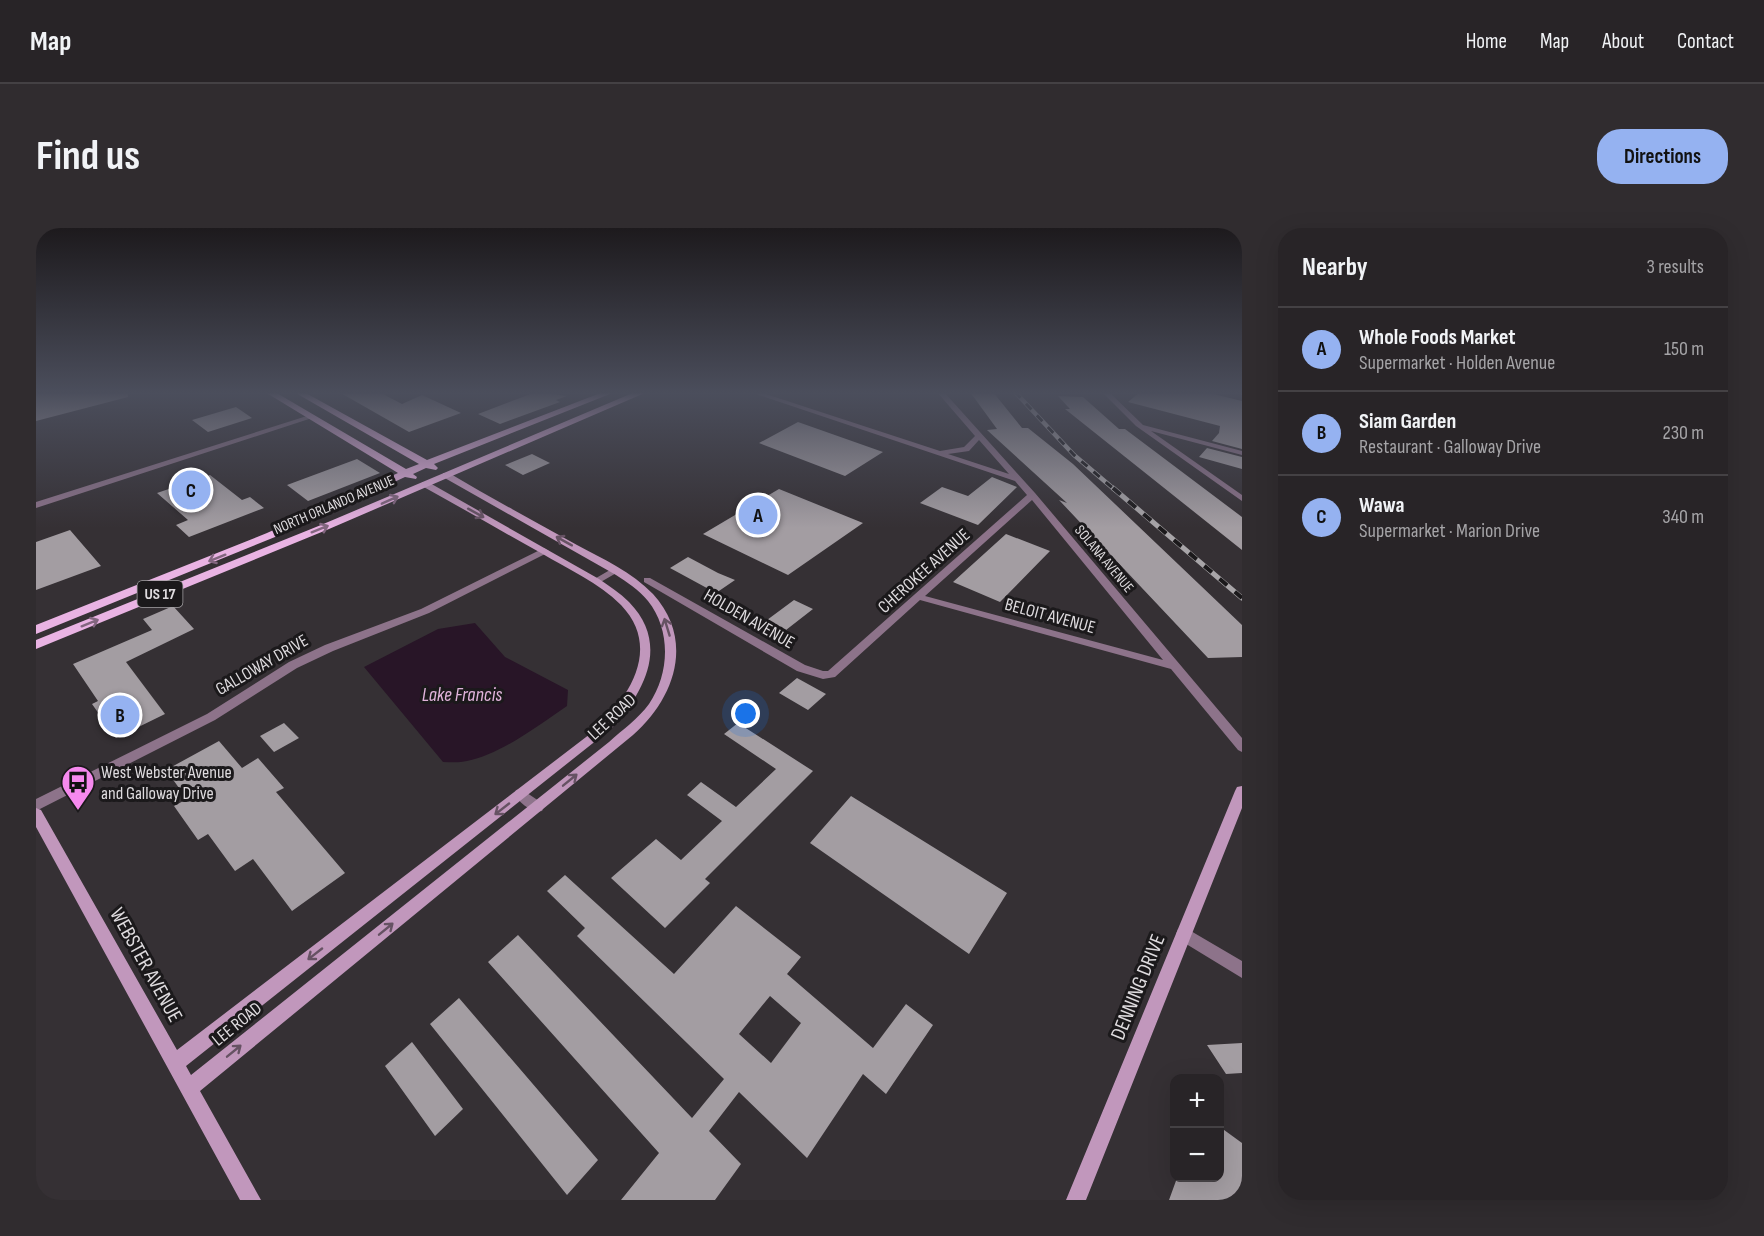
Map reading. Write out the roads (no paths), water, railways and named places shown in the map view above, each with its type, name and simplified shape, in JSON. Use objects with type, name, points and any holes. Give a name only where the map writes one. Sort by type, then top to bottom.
[{"type":"main road","name":"LEE ROAD","points":[[345,437],[425,484]]},
{"type":"main road","name":"LEE ROAD","points":[[379,437],[446,475]]},
{"type":"main road","name":"NORTH ORLANDO AVENUE","points":[[36,630],[244,547],[405,473],[495,437]]},
{"type":"main road","name":"NORTH ORLANDO AVENUE","points":[[36,645],[534,437]]},
{"type":"street","points":[[36,505],[247,437]]},
{"type":"street","points":[[889,437],[1018,479]]},
{"type":"street","points":[[930,451],[966,449],[977,437]]},
{"type":"street","name":"SOLANA AVENUE","points":[[979,437],[1032,495],[1242,747]]},
{"type":"street","points":[[1155,437],[1242,499]]},
{"type":"street","points":[[1184,437],[1242,453]]},
{"type":"street","name":"LEE ROAD","points":[[189,1088],[636,726],[662,692],[672,651],[664,616],[638,585],[446,475]]},
{"type":"street","name":"LEE ROAD","points":[[175,1063],[611,723],[626,706],[640,676],[645,646],[641,628],[625,604],[596,581],[425,484]]},
{"type":"street","name":"CHEROKEE AVENUE","points":[[837,671],[1032,495]]},
{"type":"street","name":"GALLOWAY DRIVE","points":[[36,805],[211,717],[293,665],[329,648],[425,612],[544,551]]},
{"type":"street","points":[[596,581],[615,570]]},
{"type":"street","name":"HOLDEN AVENUE","points":[[647,580],[801,668],[823,675],[837,671]]},
{"type":"street","name":"BELOIT AVENUE","points":[[919,597],[1173,666]]},
{"type":"street","name":"DENNING DRIVE","points":[[1076,1200],[1242,791]]},
{"type":"street","points":[[521,794],[537,807]]},
{"type":"street","name":"WEBSTER AVENUE","points":[[36,814],[251,1200]]},
{"type":"street","points":[[1184,934],[1242,970]]},
{"type":"water","name":"Lake Francis","points":[[475,623],[505,657],[568,690],[567,706],[493,753],[464,762],[443,762],[364,667],[438,629]]},
{"type":"railway","points":[[1057,437],[1074,455],[1115,490]]},
{"type":"railway","points":[[1113,488],[1242,598]]},
{"type":"place","name":"Wawa","points":[[191,490]]},
{"type":"place","name":"Whole Foods Market","points":[[758,515]]},
{"type":"place","name":"Siam Garden","points":[[120,715]]},
{"type":"place","name":"West Webster Avenue and Galloway Drive","points":[[78,811]]}]
